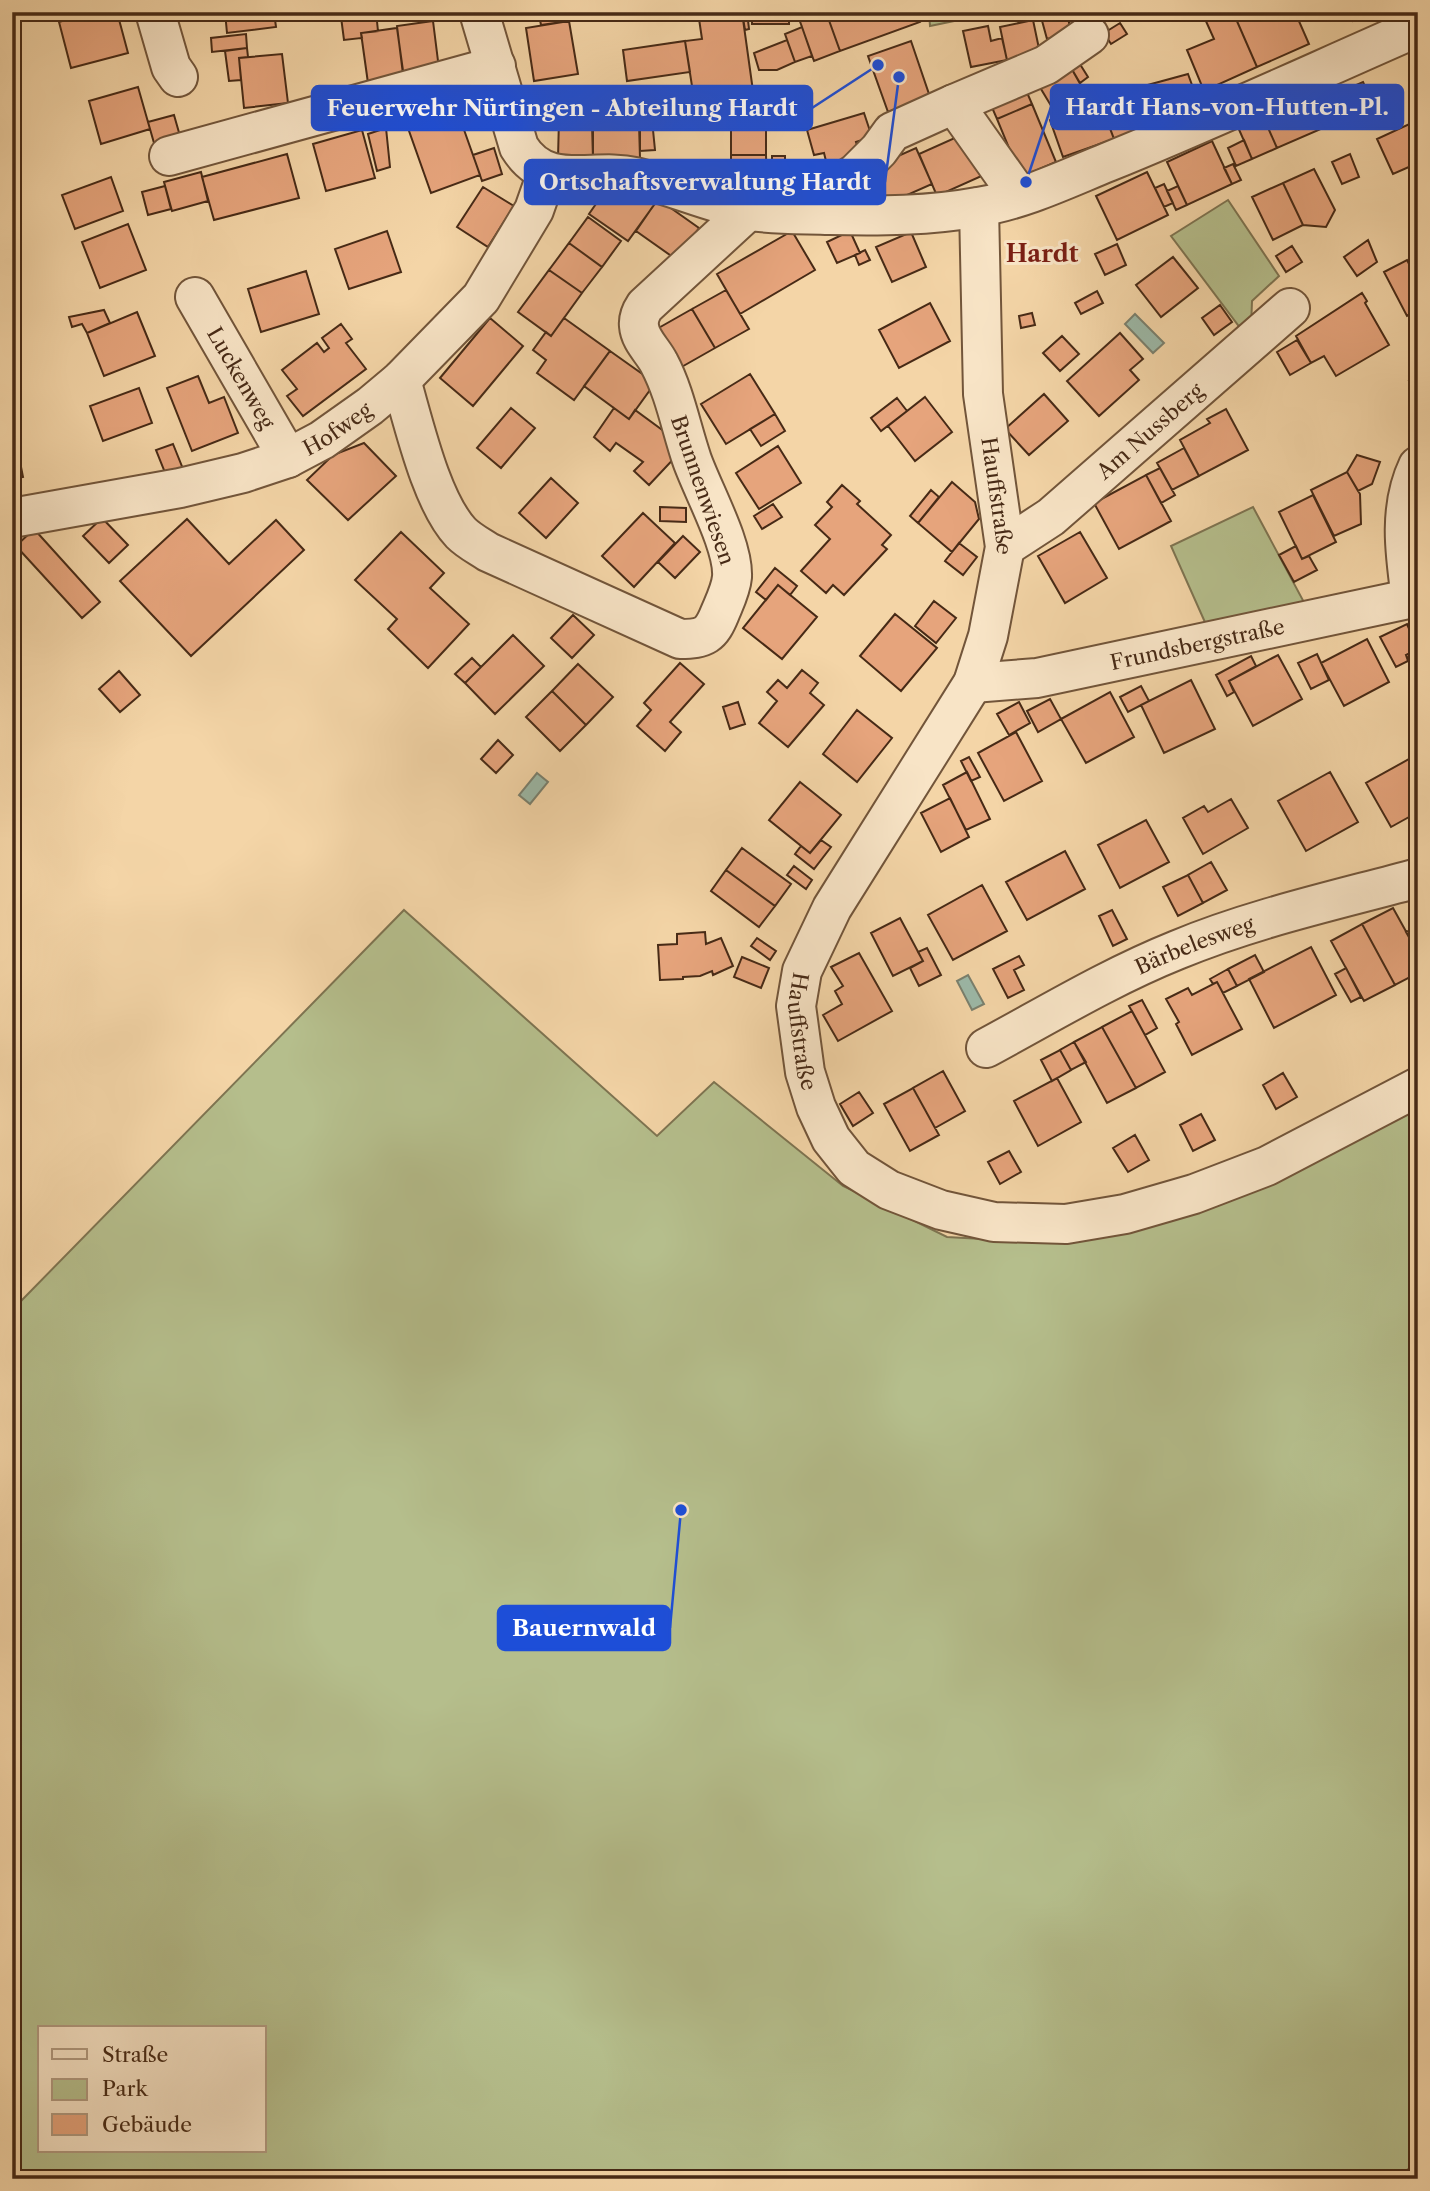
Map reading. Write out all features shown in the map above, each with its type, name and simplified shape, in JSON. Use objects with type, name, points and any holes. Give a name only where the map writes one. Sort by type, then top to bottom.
[{"type":"street","points":[[155,12],[171,68],[178,78]]},
{"type":"street","points":[[479,12],[519,148],[537,168],[547,173],[617,174],[766,212],[880,216],[979,207],[1019,196],[1159,142],[1418,27]]},
{"type":"street","points":[[766,212],[826,193],[856,173],[879,150],[892,132],[1046,65],[1089,35]]},
{"type":"street","points":[[169,156],[496,66]]},
{"type":"street","points":[[954,104],[1019,196]]},
{"type":"street","name":"Hofweg","points":[[12,518],[180,488],[288,458],[322,440],[401,380],[481,298],[534,210],[547,173]]},
{"type":"street","name":"Hauffstraße","points":[[979,207],[983,394],[1005,547],[988,636],[973,683],[832,908],[802,971],[796,1006],[805,1072],[816,1107],[831,1139],[854,1168],[889,1190],[941,1210],[994,1222],[1066,1224],[1125,1214],[1194,1194],[1255,1171],[1418,1087]]},
{"type":"street","name":"Brunnenwiesen","points":[[401,380],[436,491],[448,516],[462,534],[488,552],[680,639],[706,636],[714,628],[730,590],[732,576],[729,554],[693,461],[666,379],[659,362],[641,335],[639,316],[645,306],[766,212]]},
{"type":"street","name":"Luckenweg","points":[[195,297],[288,458]]},
{"type":"street","name":"Am Nussberg","points":[[1005,547],[1051,517],[1290,308]]},
{"type":"street","points":[[1415,597],[1405,553],[1405,523],[1406,500],[1418,466]]},
{"type":"street","name":"Frundsbergstraße","points":[[973,683],[1037,678],[1415,597]]},
{"type":"street","name":"Bärbelesweg","points":[[986,1048],[1117,976],[1175,950],[1277,916],[1418,878]]},
{"type":"green space","points":[[929,12],[987,12],[988,14],[930,26]]},
{"type":"green space","points":[[1228,200],[1279,276],[1252,301],[1251,328],[1244,333],[1171,236]]},
{"type":"green space","points":[[1253,507],[1306,606],[1208,629],[1171,546]]},
{"type":"green space","points":[[404,910],[657,1136],[714,1082],[843,1186],[947,1237],[1037,1242],[1418,1101],[1418,2161],[1396,2179],[12,2179],[12,1290],[22,1300]]},
{"type":"shaded area","points":[[1135,314],[1164,343],[1153,353],[1125,324]]},
{"type":"shaded area","points":[[537,773],[548,782],[530,804],[519,795]]},
{"type":"shaded area","points":[[968,975],[984,1004],[972,1010],[957,981]]},
{"type":"building","points":[[91,12],[117,12],[128,53],[71,68],[59,22]]},
{"type":"building","points":[[225,12],[274,12],[276,27],[227,33]]},
{"type":"building","points":[[376,12],[378,31],[361,33],[362,38],[344,40],[341,17]]},
{"type":"building","points":[[568,12],[569,21],[541,25],[539,15]]},
{"type":"building","points":[[679,12],[698,12],[698,15],[679,16]]},
{"type":"building","points":[[698,12],[742,12],[753,91],[694,99],[685,41],[702,39]]},
{"type":"building","points":[[742,12],[747,12],[749,29],[745,30]]},
{"type":"building","points":[[752,12],[789,12],[789,24],[752,24]]},
{"type":"building","points":[[826,12],[917,12],[920,22],[840,51]]},
{"type":"building","points":[[826,12],[840,51],[814,61],[797,13]]},
{"type":"building","points":[[1067,12],[1071,33],[1047,39],[1041,17]]},
{"type":"building","points":[[1222,12],[1233,12],[1257,67],[1204,91],[1187,50],[1214,39],[1205,19]]},
{"type":"building","points":[[1233,12],[1295,12],[1309,44],[1257,67]]},
{"type":"building","points":[[1349,12],[1375,12],[1353,21]]},
{"type":"building","points":[[1033,20],[1042,63],[1009,70],[1000,27]]},
{"type":"building","points":[[433,21],[439,69],[403,74],[397,26]]},
{"type":"building","points":[[569,21],[578,74],[534,81],[526,28]]},
{"type":"building","points":[[1120,23],[1127,34],[1111,44],[1104,33]]},
{"type":"building","points":[[988,26],[991,41],[1002,38],[1007,60],[971,67],[963,31]]},
{"type":"building","points":[[802,27],[812,56],[795,62],[785,34]]},
{"type":"building","points":[[397,28],[404,78],[368,83],[361,33]]},
{"type":"building","points":[[246,34],[247,48],[212,52],[211,38]]},
{"type":"building","points":[[787,40],[795,62],[777,70],[759,70],[754,53]]},
{"type":"building","points":[[685,41],[690,72],[627,81],[623,50]]},
{"type":"building","points":[[911,41],[930,97],[888,112],[868,56]]},
{"type":"building","points":[[247,48],[248,57],[239,58],[241,80],[229,81],[225,51]]},
{"type":"building","points":[[282,54],[288,103],[244,108],[239,58]]},
{"type":"building","points":[[1078,61],[1088,77],[1080,83],[1070,66]]},
{"type":"building","points":[[1070,66],[1087,96],[1056,114],[1038,84]]},
{"type":"building","points":[[1188,74],[1200,107],[1157,123],[1144,86]]},
{"type":"building","points":[[1022,81],[1032,104],[997,119],[987,96]]},
{"type":"building","points":[[1363,82],[1373,105],[1330,125],[1319,101]]},
{"type":"building","points":[[1144,86],[1157,123],[1114,139],[1100,102]]},
{"type":"building","points":[[138,87],[150,129],[101,144],[89,101]]},
{"type":"building","points":[[1315,91],[1330,125],[1277,148],[1262,114]]},
{"type":"building","points":[[1100,102],[1114,139],[1063,157],[1050,120]]},
{"type":"building","points":[[731,103],[766,103],[766,155],[731,155]]},
{"type":"building","points":[[1032,104],[1056,162],[1021,177],[997,119]]},
{"type":"building","points":[[457,110],[480,175],[431,193],[408,128]]},
{"type":"building","points":[[864,113],[872,137],[856,142],[860,155],[827,165],[824,153],[814,155],[807,130]]},
{"type":"building","points":[[1262,114],[1277,148],[1252,159],[1237,125]]},
{"type":"building","points":[[174,115],[182,143],[156,150],[148,122]]},
{"type":"building","points":[[559,119],[593,120],[593,159],[558,158]]},
{"type":"building","points":[[1418,120],[1418,163],[1393,174],[1377,139]]},
{"type":"building","points":[[592,124],[639,124],[640,158],[593,159]]},
{"type":"building","points":[[386,128],[390,167],[377,171],[368,134]]},
{"type":"building","points":[[362,130],[375,178],[326,191],[313,144]]},
{"type":"building","points":[[640,130],[653,130],[655,150],[640,151]]},
{"type":"building","points":[[968,132],[986,174],[937,196],[919,154]]},
{"type":"building","points":[[1244,140],[1252,159],[1236,166],[1228,148]]},
{"type":"building","points":[[1212,141],[1232,184],[1187,205],[1167,162]]},
{"type":"building","points":[[494,148],[502,174],[482,181],[473,155]]},
{"type":"building","points":[[916,148],[932,184],[878,208],[862,172]]},
{"type":"building","points":[[287,154],[299,198],[214,220],[202,177]]},
{"type":"building","points":[[1350,154],[1359,177],[1342,184],[1332,162]]},
{"type":"building","points":[[731,155],[766,155],[767,188],[731,189]]},
{"type":"building","points":[[772,156],[785,156],[785,177],[772,177]]},
{"type":"building","points":[[1233,164],[1241,180],[1232,184],[1224,168]]},
{"type":"building","points":[[1314,169],[1335,210],[1326,227],[1303,225],[1283,183]]},
{"type":"building","points":[[201,172],[208,201],[172,211],[164,182]]},
{"type":"building","points":[[1147,172],[1168,215],[1117,240],[1096,196]]},
{"type":"building","points":[[111,177],[123,211],[75,229],[62,195]]},
{"type":"building","points":[[614,178],[654,205],[628,241],[589,214]]},
{"type":"building","points":[[1283,183],[1303,225],[1273,240],[1252,197]]},
{"type":"building","points":[[1164,184],[1173,203],[1164,207],[1155,188]]},
{"type":"building","points":[[165,186],[171,209],[148,215],[142,192]]},
{"type":"building","points":[[1178,186],[1187,205],[1176,210],[1167,191]]},
{"type":"building","points":[[483,187],[514,206],[488,247],[457,227]]},
{"type":"building","points":[[658,199],[699,228],[677,260],[636,231]]},
{"type":"building","points":[[588,217],[621,241],[602,267],[569,243]]},
{"type":"building","points":[[128,224],[146,270],[100,288],[82,242]]},
{"type":"building","points":[[387,231],[401,272],[349,289],[335,249]]},
{"type":"building","points":[[792,231],[815,270],[740,314],[717,274]]},
{"type":"building","points":[[850,231],[860,253],[837,263],[827,242]]},
{"type":"building","points":[[911,232],[926,267],[892,282],[876,247]]},
{"type":"building","points":[[1368,240],[1377,262],[1357,276],[1344,257]]},
{"type":"building","points":[[569,243],[602,267],[582,293],[549,270]]},
{"type":"building","points":[[1117,244],[1126,265],[1105,275],[1095,254]]},
{"type":"building","points":[[1292,246],[1302,262],[1286,272],[1276,256]]},
{"type":"building","points":[[865,250],[870,260],[859,265],[855,255]]},
{"type":"building","points":[[1173,257],[1198,288],[1161,317],[1136,285]]},
{"type":"building","points":[[1407,260],[1418,281],[1418,310],[1407,316],[1384,272]]},
{"type":"building","points":[[1418,262],[1418,281],[1410,266]]},
{"type":"building","points":[[549,270],[582,293],[551,336],[518,312]]},
{"type":"building","points":[[306,271],[319,314],[261,332],[248,289]]},
{"type":"building","points":[[726,290],[749,329],[715,348],[692,309]]},
{"type":"building","points":[[1097,291],[1103,303],[1081,314],[1075,303]]},
{"type":"building","points":[[1362,293],[1389,345],[1336,376],[1324,356],[1311,363],[1296,336]]},
{"type":"building","points":[[930,303],[950,341],[899,368],[879,330]]},
{"type":"building","points":[[1220,305],[1232,322],[1214,335],[1202,318]]},
{"type":"building","points":[[692,309],[715,348],[678,369],[655,330]]},
{"type":"building","points":[[104,310],[110,323],[87,333],[82,324],[72,327],[69,317]]},
{"type":"building","points":[[137,312],[155,356],[104,376],[87,333]]},
{"type":"building","points":[[1032,313],[1035,325],[1021,328],[1019,316]]},
{"type":"building","points":[[490,318],[523,346],[473,406],[440,378]]},
{"type":"building","points":[[564,318],[610,351],[574,400],[537,373],[546,360],[533,350],[546,332],[551,336]]},
{"type":"building","points":[[341,324],[352,339],[346,343],[366,369],[303,416],[287,396],[297,389],[282,370],[317,343],[324,352],[329,348],[322,338]]},
{"type":"building","points":[[1120,333],[1143,359],[1130,370],[1139,380],[1099,416],[1067,381]]},
{"type":"building","points":[[1062,336],[1079,354],[1060,371],[1043,353]]},
{"type":"building","points":[[1297,340],[1311,363],[1290,375],[1277,352]]},
{"type":"building","points":[[610,351],[655,383],[629,419],[584,386]]},
{"type":"building","points":[[750,374],[775,414],[726,444],[701,404]]},
{"type":"building","points":[[198,376],[209,403],[224,397],[238,433],[192,451],[167,388]]},
{"type":"building","points":[[1418,376],[1418,397],[1409,381]]},
{"type":"building","points":[[139,388],[152,423],[103,441],[90,406]]},
{"type":"building","points":[[1044,394],[1068,421],[1029,455],[1005,429]]},
{"type":"building","points":[[925,397],[952,432],[915,461],[888,426]]},
{"type":"building","points":[[897,398],[907,411],[881,431],[871,418]]},
{"type":"building","points":[[511,408],[535,428],[501,468],[477,448]]},
{"type":"building","points":[[614,408],[629,419],[635,410],[665,432],[681,451],[649,485],[634,471],[643,462],[616,443],[610,451],[594,437]]},
{"type":"building","points":[[1226,409],[1248,450],[1199,476],[1180,440],[1210,423],[1207,419]]},
{"type":"building","points":[[775,414],[785,431],[761,446],[750,429]]},
{"type":"building","points":[[16,442],[23,477],[12,479],[12,443]]},
{"type":"building","points":[[364,443],[396,476],[348,520],[307,480],[333,455]]},
{"type":"building","points":[[173,444],[183,469],[166,475],[156,450]]},
{"type":"building","points":[[778,446],[801,483],[759,509],[736,473]]},
{"type":"building","points":[[1184,448],[1199,476],[1172,490],[1157,463]]},
{"type":"building","points":[[1357,455],[1380,462],[1372,484],[1358,491],[1347,472]]},
{"type":"building","points":[[1160,468],[1175,495],[1161,503],[1146,475]]},
{"type":"building","points":[[1347,472],[1360,494],[1361,524],[1334,536],[1311,490]]},
{"type":"building","points":[[1146,475],[1171,521],[1119,549],[1094,503]]},
{"type":"building","points":[[551,478],[578,503],[546,538],[519,513]]},
{"type":"building","points":[[952,482],[975,502],[979,519],[952,552],[918,523]]},
{"type":"building","points":[[842,485],[860,501],[857,504],[891,535],[882,545],[887,549],[844,595],[833,585],[826,593],[801,571],[830,539],[815,525],[832,507],[827,502]]},
{"type":"building","points":[[931,490],[939,497],[918,523],[910,516]]},
{"type":"building","points":[[1313,495],[1336,542],[1302,559],[1279,512]]},
{"type":"building","points":[[773,504],[782,517],[762,529],[754,516]]},
{"type":"building","points":[[660,507],[686,508],[686,522],[660,521]]},
{"type":"building","points":[[643,513],[675,543],[634,587],[602,556]]},
{"type":"building","points":[[102,518],[128,545],[109,563],[83,536]]},
{"type":"building","points":[[187,519],[229,564],[276,520],[304,550],[191,656],[120,581]]},
{"type":"building","points":[[34,529],[100,602],[82,618],[16,546]]},
{"type":"building","points":[[401,532],[444,573],[430,588],[469,624],[428,668],[388,629],[397,619],[355,580]]},
{"type":"building","points":[[1080,532],[1107,578],[1065,603],[1038,556]]},
{"type":"building","points":[[683,536],[700,552],[675,578],[658,562]]},
{"type":"building","points":[[959,543],[977,557],[963,575],[945,561]]},
{"type":"building","points":[[1296,546],[1302,559],[1309,556],[1317,570],[1294,582],[1279,555]]},
{"type":"building","points":[[775,568],[797,586],[790,595],[778,585],[766,600],[756,592]]},
{"type":"building","points":[[778,585],[817,617],[782,659],[743,628]]},
{"type":"building","points":[[934,601],[956,618],[936,643],[915,626]]},
{"type":"building","points":[[895,614],[937,648],[901,691],[860,656]]},
{"type":"building","points":[[573,615],[594,635],[572,658],[551,638]]},
{"type":"building","points":[[1407,624],[1418,649],[1406,655],[1408,661],[1396,667],[1380,637]]},
{"type":"building","points":[[513,635],[544,666],[495,714],[465,683]]},
{"type":"building","points":[[1367,639],[1389,682],[1344,706],[1321,663]]},
{"type":"building","points":[[1418,649],[1418,678],[1406,655]]},
{"type":"building","points":[[1317,654],[1329,680],[1311,689],[1298,663]]},
{"type":"building","points":[[1278,655],[1302,699],[1253,726],[1229,681]]},
{"type":"building","points":[[1251,656],[1256,666],[1229,681],[1234,692],[1227,696],[1216,675]]},
{"type":"building","points":[[472,658],[481,667],[465,683],[455,674]]},
{"type":"building","points":[[680,663],[704,684],[670,722],[681,732],[665,751],[637,726],[651,710],[644,703]]},
{"type":"building","points":[[578,664],[613,697],[586,725],[552,691]]},
{"type":"building","points":[[802,670],[818,683],[810,693],[824,705],[788,747],[759,723],[777,701],[767,692],[778,680],[787,688]]},
{"type":"building","points":[[119,671],[140,695],[120,712],[99,689]]},
{"type":"building","points":[[1191,680],[1215,729],[1164,753],[1141,705]]},
{"type":"building","points":[[1141,686],[1149,701],[1128,712],[1120,697]]},
{"type":"building","points":[[552,691],[586,725],[560,751],[526,717]]},
{"type":"building","points":[[1110,692],[1134,737],[1086,763],[1061,719]]},
{"type":"building","points":[[1050,699],[1061,719],[1038,732],[1027,711]]},
{"type":"building","points":[[738,702],[745,724],[730,729],[723,707]]},
{"type":"building","points":[[1019,702],[1030,723],[1009,735],[997,714]]},
{"type":"building","points":[[857,710],[892,738],[857,782],[823,754]]},
{"type":"building","points":[[1016,732],[1042,781],[1004,801],[978,753]]},
{"type":"building","points":[[498,740],[513,755],[496,773],[481,759]]},
{"type":"building","points":[[1418,754],[1418,812],[1391,827],[1366,783]]},
{"type":"building","points":[[969,757],[980,777],[971,781],[961,761]]},
{"type":"building","points":[[967,772],[990,819],[966,830],[943,785]]},
{"type":"building","points":[[1330,772],[1358,822],[1306,851],[1278,801]]},
{"type":"building","points":[[800,782],[841,815],[810,853],[769,820]]},
{"type":"building","points":[[950,798],[969,837],[941,852],[921,813]]},
{"type":"building","points":[[1231,799],[1248,828],[1203,854],[1183,818],[1204,806],[1208,812]]},
{"type":"building","points":[[1146,820],[1169,862],[1120,888],[1098,845]]},
{"type":"building","points":[[821,840],[831,847],[814,869],[795,854],[801,846],[810,853]]},
{"type":"building","points":[[742,848],[791,884],[775,906],[726,870]]},
{"type":"building","points":[[1065,851],[1085,889],[1027,920],[1006,882]]},
{"type":"building","points":[[1211,862],[1227,890],[1203,903],[1188,875]]},
{"type":"building","points":[[794,866],[812,880],[806,889],[787,875]]},
{"type":"building","points":[[726,870],[775,906],[759,927],[711,891]]},
{"type":"building","points":[[1188,875],[1203,903],[1178,916],[1163,887]]},
{"type":"building","points":[[982,885],[1007,931],[953,960],[928,915]]},
{"type":"building","points":[[1393,908],[1418,953],[1418,973],[1395,985],[1362,924]]},
{"type":"building","points":[[1112,910],[1127,939],[1113,946],[1099,916]]},
{"type":"building","points":[[900,918],[923,961],[893,976],[871,933]]},
{"type":"building","points":[[1362,924],[1395,985],[1364,1001],[1331,941]]},
{"type":"building","points":[[1418,927],[1418,953],[1406,932]]},
{"type":"building","points":[[705,932],[706,944],[721,938],[733,966],[713,975],[712,971],[683,979],[660,980],[658,945],[677,944],[677,934]]},
{"type":"building","points":[[757,938],[776,951],[770,960],[751,946]]},
{"type":"building","points":[[1311,947],[1336,995],[1274,1028],[1249,979]]},
{"type":"building","points":[[927,948],[941,975],[919,986],[910,968],[923,961],[918,952]]},
{"type":"building","points":[[859,953],[892,1011],[838,1041],[823,1015],[842,1004],[835,991],[843,986],[831,967]]},
{"type":"building","points":[[1255,955],[1264,972],[1237,986],[1228,969]]},
{"type":"building","points":[[1019,956],[1024,965],[1014,970],[1024,990],[1008,998],[993,969]]},
{"type":"building","points":[[742,957],[769,968],[761,988],[734,977]]},
{"type":"building","points":[[1346,968],[1361,997],[1351,1002],[1335,974]]},
{"type":"building","points":[[1228,969],[1237,986],[1223,993],[1217,982],[1213,984],[1210,979]]},
{"type":"building","points":[[1217,982],[1242,1029],[1192,1055],[1176,1024],[1179,1022],[1166,999],[1188,988],[1192,995]]},
{"type":"building","points":[[1142,1000],[1157,1028],[1145,1035],[1129,1006]]},
{"type":"building","points":[[1132,1011],[1165,1072],[1136,1088],[1102,1027]]},
{"type":"building","points":[[1102,1027],[1136,1088],[1107,1103],[1074,1042]]},
{"type":"building","points":[[1074,1042],[1086,1062],[1071,1070],[1060,1050]]},
{"type":"building","points":[[1060,1050],[1071,1070],[1052,1081],[1041,1060]]},
{"type":"building","points":[[943,1071],[965,1111],[935,1128],[913,1088]]},
{"type":"building","points":[[1283,1073],[1297,1097],[1276,1109],[1263,1085]]},
{"type":"building","points":[[1057,1078],[1081,1122],[1038,1146],[1014,1101]]},
{"type":"building","points":[[913,1088],[939,1135],[910,1151],[884,1104]]},
{"type":"building","points":[[859,1092],[873,1113],[853,1126],[840,1104]]},
{"type":"building","points":[[1201,1114],[1215,1140],[1193,1151],[1180,1125]]},
{"type":"building","points":[[1135,1135],[1149,1160],[1128,1172],[1113,1148]]},
{"type":"building","points":[[1009,1151],[1021,1172],[1000,1184],[988,1162]]},
{"type":"place","name":"Feuerwehr Nürtingen - Abteilung Hardt","points":[[878,65]]},
{"type":"place","name":"Ortschaftsverwaltung Hardt","points":[[899,77]]},
{"type":"place","name":"Hardt Hans-von-Hutten-Pl.","points":[[1026,182]]},
{"type":"place","name":"Bauernwald","points":[[681,1510]]},
{"type":"district","name":"Hardt","points":[[1042,253]]}]
